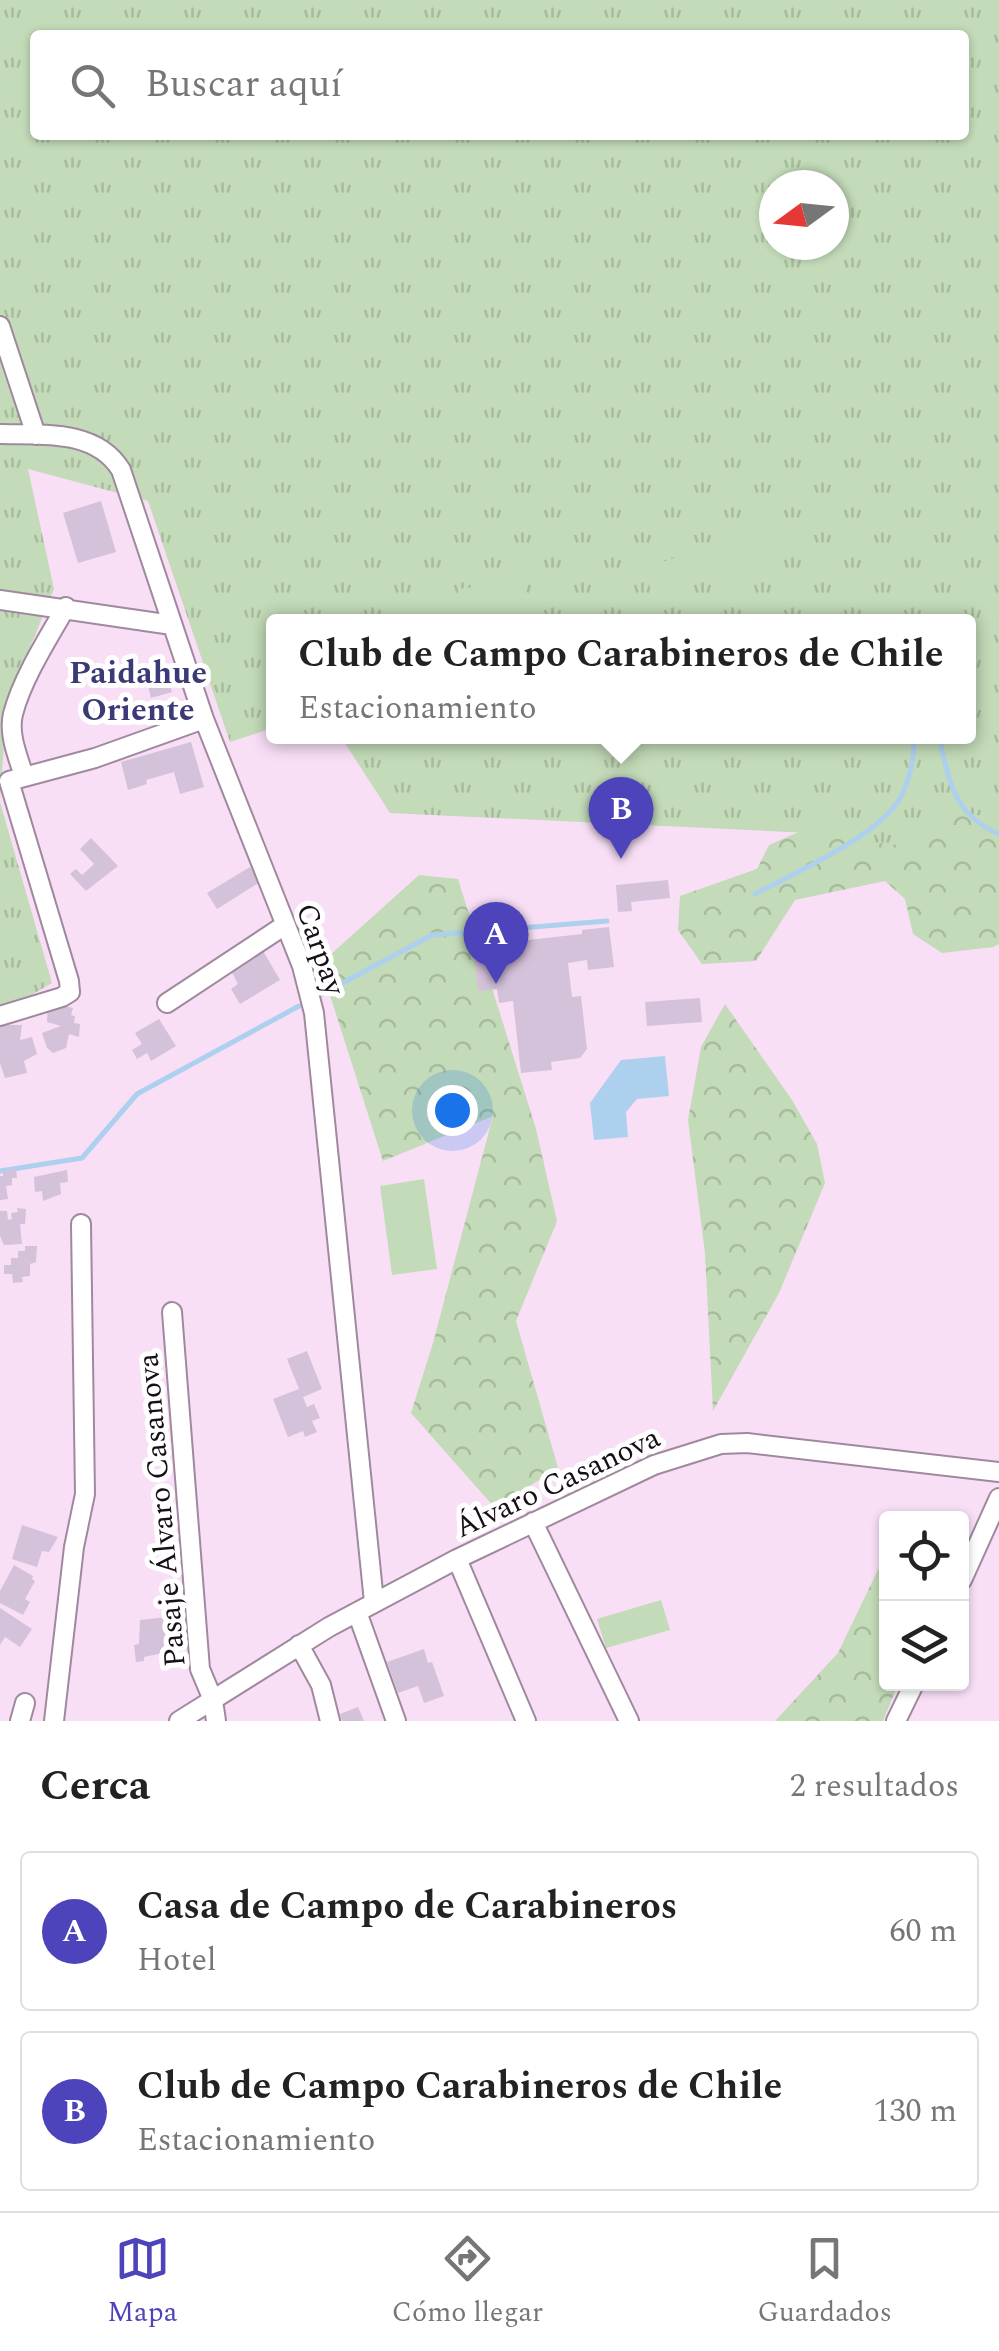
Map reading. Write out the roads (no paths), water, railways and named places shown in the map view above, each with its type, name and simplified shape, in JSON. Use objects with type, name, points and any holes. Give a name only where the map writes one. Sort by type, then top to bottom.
[{"type":"street","points":[[0,326],[36,435]]},
{"type":"street","name":"Carpay","points":[[0,434],[86,441],[103,449],[116,462],[204,719],[302,966],[314,1013],[374,1602]]},
{"type":"street","points":[[0,600],[172,625]]},
{"type":"street","points":[[0,1016],[70,992],[11,780],[13,715],[41,651],[66,608]]},
{"type":"street","points":[[11,780],[95,758],[204,719]]},
{"type":"street","points":[[167,1003],[285,924]]},
{"type":"street","points":[[54,1721],[74,1547],[85,1494],[81,1224]]},
{"type":"street","name":"Pasaje Álvaro Casanova","points":[[172,1312],[200,1670],[214,1700],[216,1721]]},
{"type":"street","name":"Álvaro Casanova","points":[[179,1721],[374,1602],[654,1464],[721,1444],[747,1443],[999,1472]]},
{"type":"street","points":[[969,1564],[999,1498]]},
{"type":"street","points":[[533,1522],[629,1721]]},
{"type":"street","points":[[457,1559],[526,1721]]},
{"type":"street","points":[[357,1612],[396,1721]]},
{"type":"street","points":[[299,1645],[321,1685],[330,1721]]},
{"type":"street","points":[[896,1721],[911,1691]]},
{"type":"water","points":[[665,1056],[669,1096],[637,1099],[626,1112],[628,1137],[594,1140],[590,1103],[621,1060]]},
{"type":"waterway","points":[[755,894],[856,839],[890,812],[909,776],[914,744]]},
{"type":"waterway","points":[[941,744],[950,781],[962,806],[999,834]]},
{"type":"waterway","points":[[322,994],[432,935],[607,921]]},
{"type":"waterway","points":[[0,1171],[82,1158],[137,1094],[299,1006]]},
{"type":"place","name":"Club de Campo Carabineros de Chile","points":[[621,859]]},
{"type":"place","name":"Casa de Campo de Carabineros","points":[[496,984]]},
{"type":"district","name":"Paidahue Oriente","points":[[138,690]]}]
